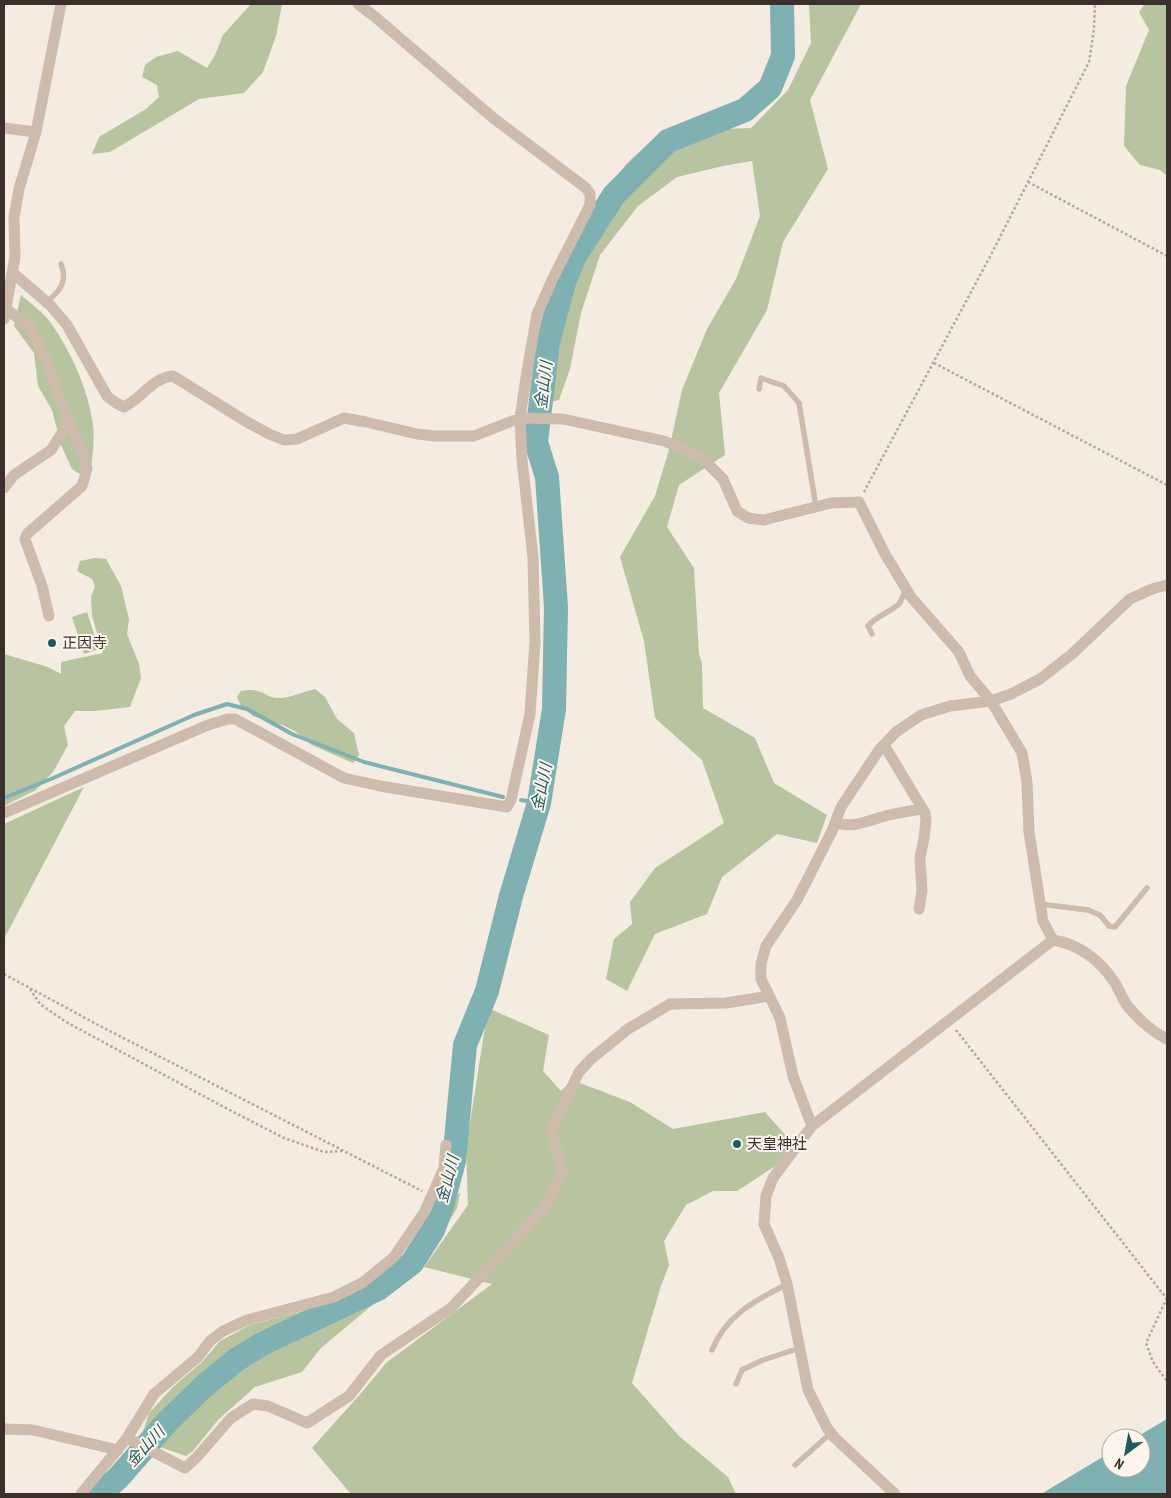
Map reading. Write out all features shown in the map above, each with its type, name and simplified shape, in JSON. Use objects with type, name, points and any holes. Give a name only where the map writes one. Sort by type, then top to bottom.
[{"type":"street","points":[[49,616],[42,586],[25,539],[27,534],[82,486],[87,469],[83,452],[68,420],[46,360],[29,326],[5,314],[15,257],[14,217],[19,189],[36,132],[61,4]]},
{"type":"street","points":[[4,813],[208,725],[235,719],[344,778],[380,786],[507,807],[511,800],[530,714],[535,642],[533,558],[522,460],[527,371],[537,314],[590,205],[590,194],[586,188],[492,117],[358,4]]},
{"type":"street","points":[[4,128],[36,132]]},
{"type":"street","points":[[13,273],[46,302],[67,325],[107,396],[124,406],[131,403],[157,380],[173,376],[247,422],[284,440],[297,439],[344,418],[417,434],[445,436],[474,436],[524,417],[563,419],[664,441],[700,456],[723,479],[737,511],[748,518],[764,520],[830,503],[859,502],[885,554],[906,588],[958,652],[970,676],[991,701],[1022,752],[1027,782],[1029,832],[1040,904],[1043,921],[1053,940]]},
{"type":"street","points":[[4,488],[14,475],[51,450],[68,420]]},
{"type":"street","points":[[812,1126],[793,1076],[780,1018],[761,979],[761,964],[766,946],[797,900],[841,807],[879,750],[896,732],[921,715],[950,706],[991,701],[1011,694],[1040,679],[1072,654],[1130,599],[1152,589],[1167,585]]},
{"type":"street","points":[[884,745],[922,809],[926,820],[920,858],[922,891],[919,908]]},
{"type":"street","points":[[835,823],[846,826],[862,824],[882,817],[922,809]]},
{"type":"street","points":[[895,1494],[831,1433],[808,1390],[787,1284],[780,1258],[764,1224],[766,1196],[773,1178],[812,1126],[1053,940],[1067,942],[1091,956],[1114,982],[1139,1019],[1158,1035],[1167,1039]]},
{"type":"street","points":[[127,1438],[185,1468],[231,1418],[253,1404],[268,1406],[307,1423],[349,1396],[381,1355],[452,1308],[545,1208],[563,1172],[551,1131],[580,1072],[591,1059],[628,1029],[670,1004],[726,1003],[769,996]]},
{"type":"street","points":[[81,1494],[127,1438],[154,1394],[198,1357],[210,1341],[222,1331],[247,1320],[334,1297],[362,1283],[394,1257],[425,1211],[432,1196],[444,1168],[446,1145]]},
{"type":"street","points":[[4,1429],[33,1430],[118,1450]]},
{"type":"lane","points":[[46,302],[56,295],[64,282],[61,264]]},
{"type":"lane","points":[[759,389],[761,378],[784,386],[799,403],[816,507]]},
{"type":"lane","points":[[872,634],[868,626],[873,620],[900,603],[906,588]]},
{"type":"lane","points":[[1040,904],[1088,910],[1100,915],[1108,926],[1116,927],[1147,888]]},
{"type":"lane","points":[[712,1350],[719,1333],[750,1303],[787,1284]]},
{"type":"lane","points":[[736,1384],[742,1370],[763,1360],[800,1348]]},
{"type":"lane","points":[[795,1465],[831,1433]]},
{"type":"path","points":[[859,502],[934,363],[1089,62],[1095,4]]},
{"type":"path","points":[[1028,182],[1167,256]]},
{"type":"path","points":[[934,363],[1167,485]]},
{"type":"path","points":[[4,974],[100,1026],[432,1196]]},
{"type":"path","points":[[29,988],[40,1004],[66,1022],[236,1114],[284,1138],[324,1152],[343,1151]]},
{"type":"path","points":[[948,1021],[1167,1298],[1146,1343],[1153,1362],[1167,1381]]},
{"type":"green space","points":[[251,4],[282,4],[276,36],[263,72],[244,93],[199,99],[110,152],[92,154],[99,137],[146,109],[159,97],[157,85],[142,77],[145,65],[156,57],[178,51],[207,68],[215,55],[223,35]]},
{"type":"green space","points":[[809,4],[861,4],[810,100],[828,169],[783,242],[767,310],[719,393],[725,455],[679,485],[667,527],[694,568],[699,654],[702,664],[703,708],[755,738],[774,783],[827,815],[817,843],[777,834],[722,877],[707,914],[655,934],[627,991],[606,979],[614,939],[632,924],[630,902],[655,868],[724,823],[702,760],[655,718],[644,641],[620,557],[655,496],[669,450],[682,390],[707,329],[736,279],[760,216],[752,161],[677,177],[638,206],[600,255],[581,313],[570,369],[559,400],[533,406],[539,347],[547,312],[575,243],[598,203],[626,164],[652,140],[688,142],[700,135],[725,129],[751,128],[788,90],[811,43]]},
{"type":"green space","points":[[1145,4],[1167,4],[1167,176],[1160,170],[1140,165],[1124,146],[1126,86],[1149,30],[1139,12]]},
{"type":"green space","points":[[21,295],[40,311],[58,333],[72,358],[83,384],[91,411],[94,432],[89,480],[72,469],[61,445],[52,410],[38,386],[34,353],[14,326]]},
{"type":"green space","points":[[95,558],[106,559],[121,586],[129,619],[127,634],[139,664],[141,678],[130,707],[75,711],[64,726],[68,745],[53,772],[36,790],[4,806],[4,654],[48,667],[61,674],[61,662],[103,653],[92,616],[91,597],[95,586],[92,579],[77,571],[80,561]]},
{"type":"green space","points":[[87,612],[99,649],[84,654],[72,617]]},
{"type":"green space","points":[[315,689],[325,697],[337,719],[354,733],[359,755],[353,763],[312,745],[285,726],[253,716],[241,706],[237,697],[241,691],[246,690],[256,690],[271,697],[281,698]]},
{"type":"green space","points":[[84,787],[4,939],[4,824]]},
{"type":"green space","points":[[488,1008],[549,1035],[543,1071],[561,1091],[572,1080],[630,1102],[673,1129],[765,1112],[794,1145],[774,1167],[737,1191],[713,1191],[686,1205],[664,1241],[669,1265],[632,1383],[679,1436],[728,1477],[736,1494],[351,1494],[312,1448],[386,1363],[492,1284],[424,1267],[468,1205],[466,1148]]},
{"type":"green space","points":[[460,1193],[457,1208],[440,1237],[412,1272],[321,1348],[302,1372],[255,1387],[218,1420],[193,1451],[186,1456],[160,1447],[142,1435],[149,1413],[173,1387],[202,1362],[220,1341],[250,1325],[343,1300],[371,1284],[395,1269],[416,1241],[431,1214],[450,1197]]},
{"type":"water","points":[[1167,1419],[1167,1494],[1041,1494],[1101,1458],[1101,1478],[1151,1478],[1151,1428]]},
{"type":"waterway","name":"金山川","points":[[100,1494],[118,1478],[168,1421],[202,1388],[236,1360],[262,1344],[378,1289],[412,1263],[433,1230],[442,1206],[454,1161],[465,1045],[487,991],[511,896],[539,803],[554,709],[556,607],[547,477],[536,442],[548,343],[564,282],[575,256],[614,195],[668,141],[745,110],[770,88],[783,56],[782,4]]},
{"type":"waterway","points":[[4,798],[194,715],[227,704],[247,709],[292,734],[364,762],[503,797]]},
{"type":"waterway","points":[[521,800],[539,803]]},
{"type":"place","name":"正因寺","points":[[52,643]]},
{"type":"place","name":"天皇神社","points":[[737,1144]]}]
